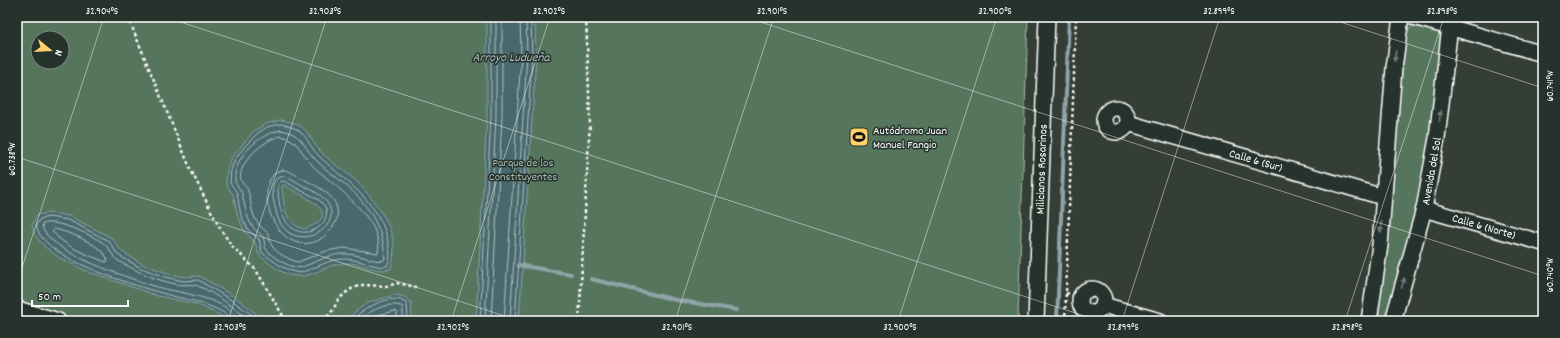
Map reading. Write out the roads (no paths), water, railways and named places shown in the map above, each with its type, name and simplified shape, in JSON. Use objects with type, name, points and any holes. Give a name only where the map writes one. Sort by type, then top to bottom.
[{"type":"street","name":"Milicianos Rosarinos","points":[[1036,321],[1047,17]]},
{"type":"street","points":[[1369,321],[1380,245],[1394,68],[1401,17]]},
{"type":"street","points":[[1414,17],[1450,22],[1543,54]]},
{"type":"street","name":"Avenida del Sol","points":[[1393,321],[1424,209],[1437,138],[1450,22]]},
{"type":"street","name":"Calle 6 (Sur)","points":[[1128,123],[1383,197]]},
{"type":"street","name":"Calle 6 (Norte)","points":[[1424,209],[1543,243]]},
{"type":"street","points":[[1080,297],[1081,306],[1088,312],[1097,312],[1103,305],[1160,321]]},
{"type":"street","points":[[17,309],[58,321]]},
{"type":"water","name":"Arroyo Ludueña","points":[[487,17],[535,17],[536,57],[519,321],[476,321],[487,117]]},
{"type":"water","points":[[281,120],[299,125],[304,129],[318,149],[355,180],[372,199],[386,221],[391,233],[394,245],[390,269],[379,270],[357,264],[341,263],[307,275],[299,276],[279,270],[259,255],[255,242],[246,233],[238,217],[233,194],[226,184],[227,170],[232,157],[254,131],[266,124]],"holes":[[[284,185],[317,205],[321,211],[322,217],[317,223],[305,229],[293,224],[285,209],[282,186]]]},
{"type":"water","points":[[49,213],[69,216],[112,238],[121,251],[142,264],[167,273],[184,277],[199,276],[235,297],[265,321],[230,321],[196,304],[158,296],[89,272],[60,258],[45,247],[35,235],[32,225],[37,215]]},
{"type":"water","points":[[395,295],[405,297],[411,302],[412,321],[344,321],[367,303]]},
{"type":"waterway","points":[[1057,321],[1069,17]]},
{"type":"waterway","points":[[518,265],[571,274]]},
{"type":"waterway","points":[[591,279],[676,300],[737,310]]},
{"type":"place","name":"Autódromo Juan Manuel Fangio","points":[[859,137]]},
{"type":"park label","name":"Parque de los Constituyentes","points":[[523,169]]}]
